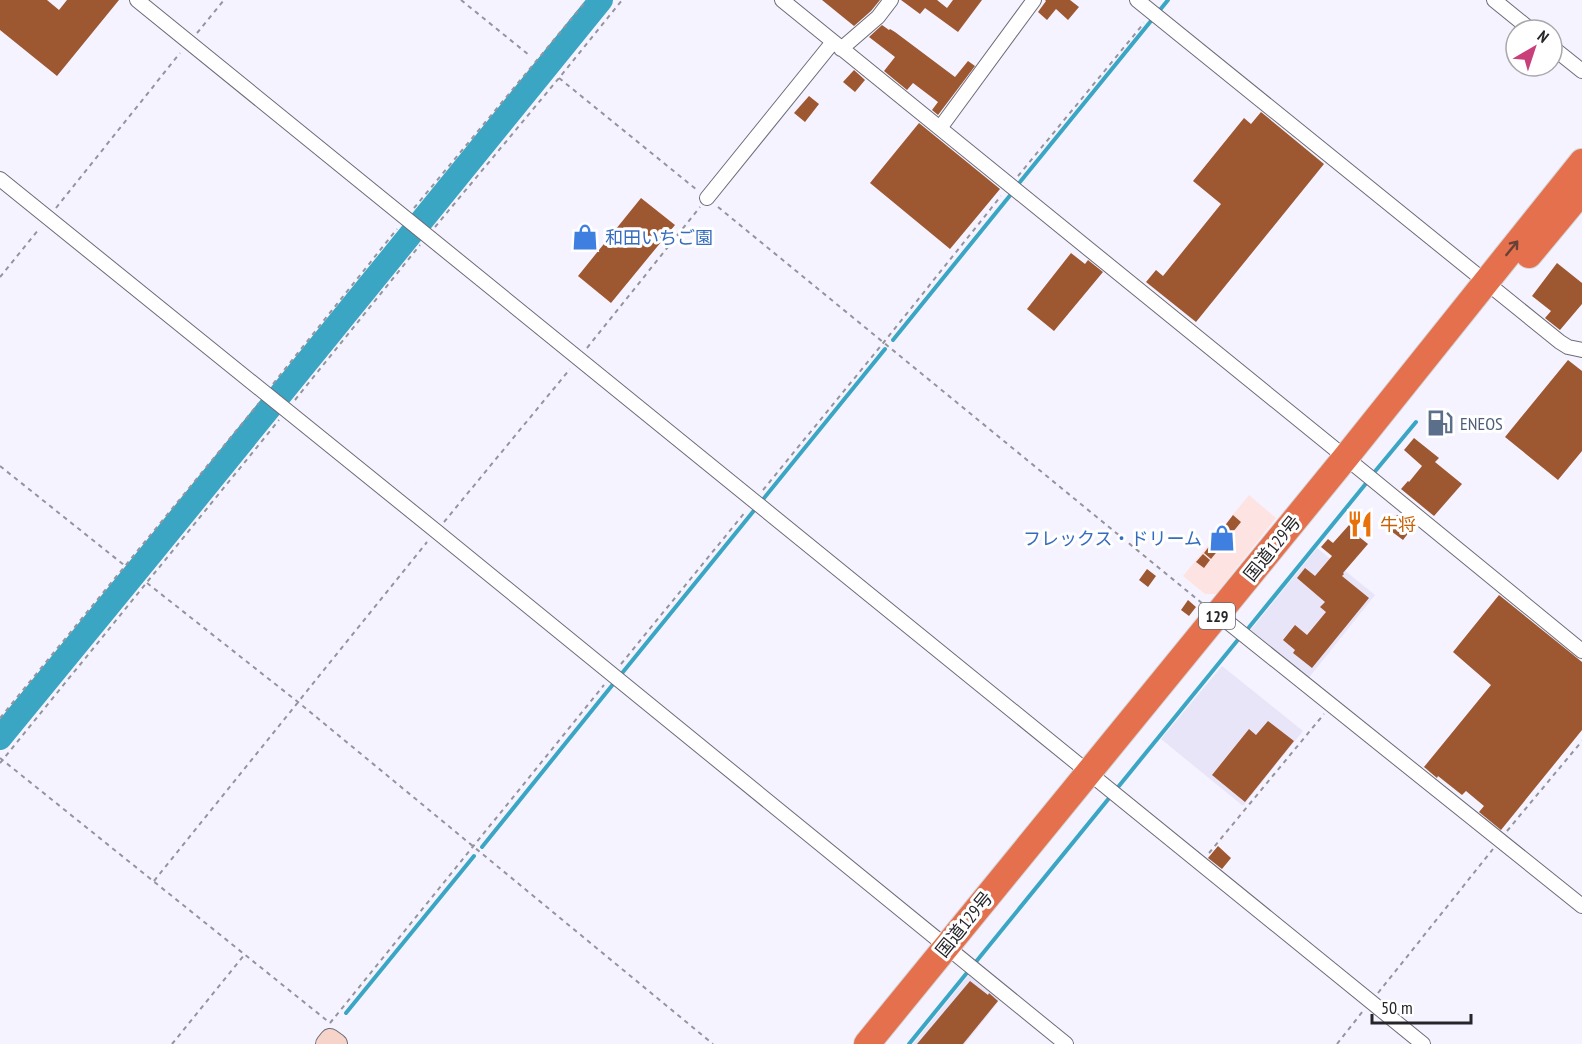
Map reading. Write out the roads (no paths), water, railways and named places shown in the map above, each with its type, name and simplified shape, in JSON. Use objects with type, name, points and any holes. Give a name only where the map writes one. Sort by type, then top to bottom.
[{"type":"highway","name":"129","points":[[1576,190],[1582,156]]},
{"type":"highway","name":"国道129号","points":[[887,1044],[962,959],[1361,469],[1492,287],[1576,190],[1582,162]]},
{"type":"highway","name":"国道129号","points":[[867,1044],[962,959]]},
{"type":"street","points":[[137,0],[1424,1044]]},
{"type":"street","points":[[782,0],[1582,651]]},
{"type":"street","points":[[707,198],[837,45],[878,17],[891,0]]},
{"type":"street","points":[[940,128],[1034,0]]},
{"type":"street","points":[[1137,0],[1560,342],[1582,350]]},
{"type":"street","points":[[1494,0],[1516,18]]},
{"type":"street","points":[[1564,57],[1582,71]]},
{"type":"street","points":[[0,179],[1066,1044]]},
{"type":"street","points":[[1233,627],[1582,906]]},
{"type":"waterway","points":[[0,738],[601,0]]},
{"type":"waterway","points":[[1020,182],[1168,0]]},
{"type":"waterway","points":[[893,340],[1012,193]]},
{"type":"waterway","points":[[623,672],[885,349]]},
{"type":"waterway","points":[[1372,475],[1416,422]]},
{"type":"waterway","points":[[1246,631],[1368,481]]},
{"type":"waterway","points":[[909,1044],[1241,636]]},
{"type":"waterway","points":[[482,847],[614,683]]},
{"type":"waterway","points":[[346,1013],[474,856]]},
{"type":"place","name":"和田いちご園","points":[[585,237]]},
{"type":"place","name":"ENEOS","points":[[1440,423]]},
{"type":"place","name":"牛将","points":[[1360,524]]},
{"type":"place","name":"フレックス・ドリーム","points":[[1222,538]]}]
